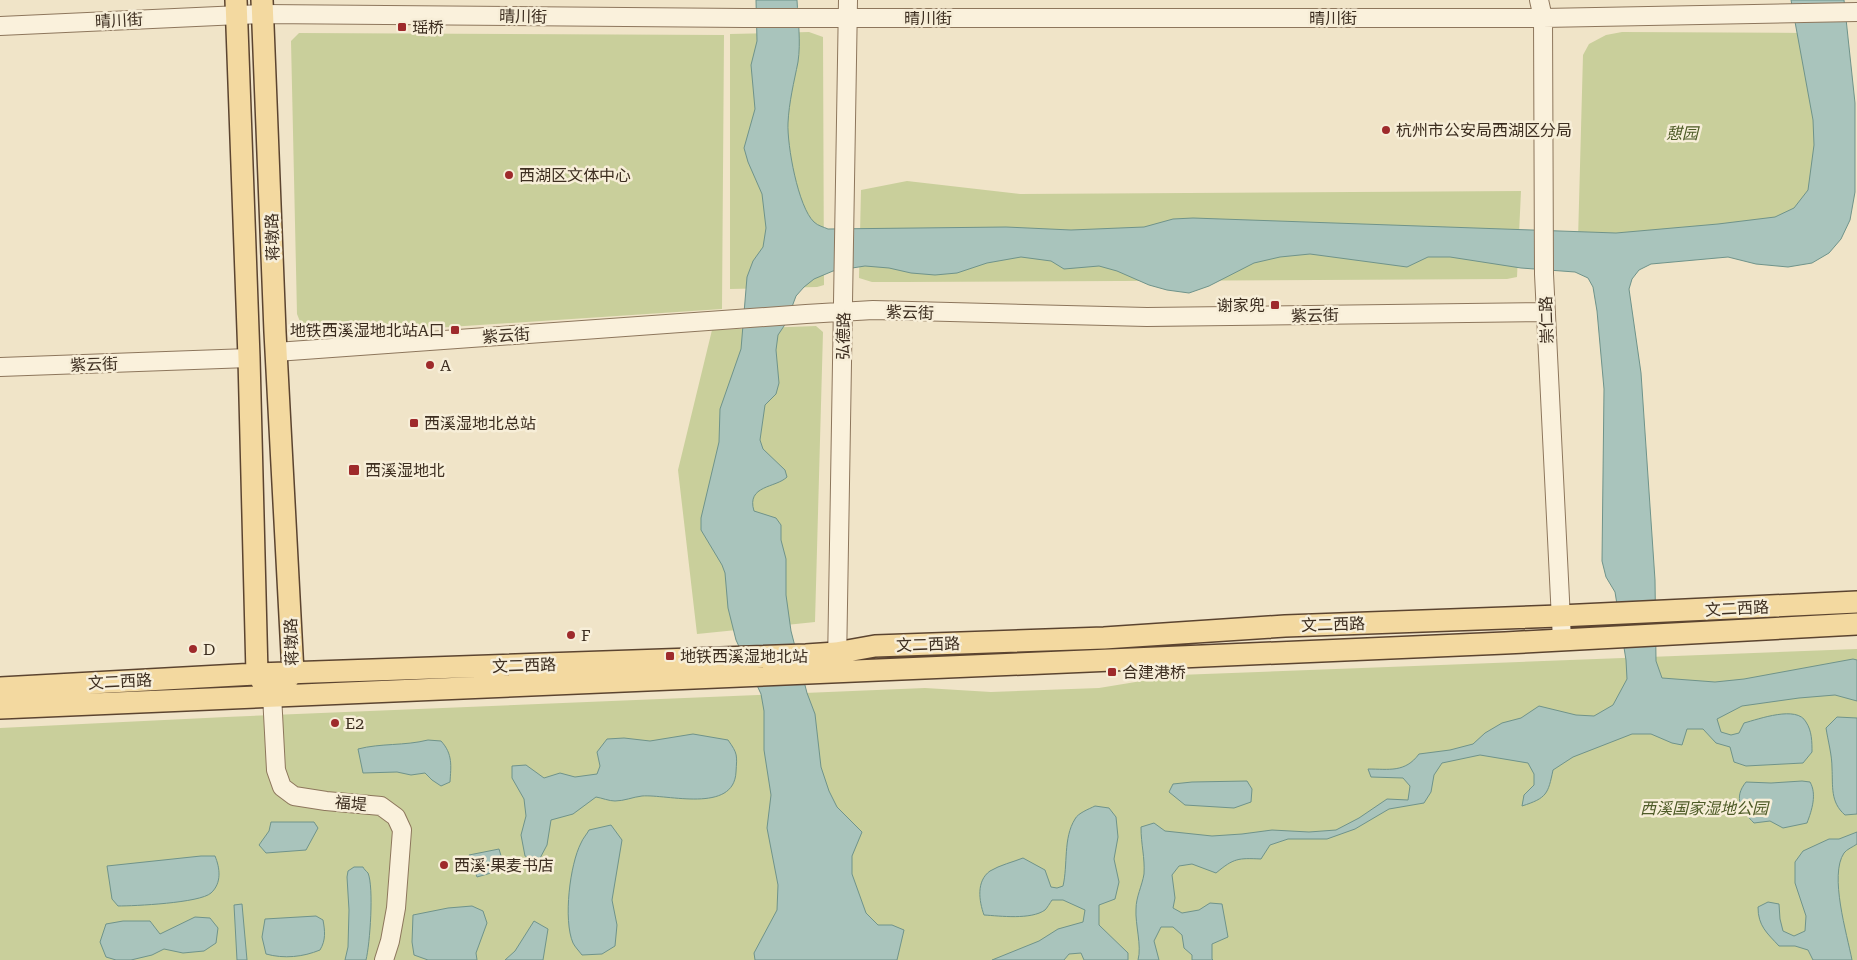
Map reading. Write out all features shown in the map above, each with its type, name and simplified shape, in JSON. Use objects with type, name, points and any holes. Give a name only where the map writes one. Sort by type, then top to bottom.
[{"type":"main road","name":"蒋墩路","points":[[236,7],[249,358],[257,674]]},
{"type":"main road","name":"蒋墩路","points":[[263,7],[276,352],[293,673],[272,696]]},
{"type":"main road","name":"文二西路","points":[[836,663],[876,646],[1104,638],[1286,626],[1660,612],[1857,602]]},
{"type":"main road","name":"文二西路","points":[[0,708],[272,696],[732,667],[1562,640],[1857,624]]},
{"type":"main road","name":"文二西路","points":[[0,688],[257,674],[732,667]]},
{"type":"main road","points":[[257,674],[272,696]]},
{"type":"street","name":"弘德路","points":[[836,663],[848,0]]},
{"type":"street","name":"崇仁路","points":[[1539,0],[1543,18],[1544,274],[1559,616],[1562,640]]},
{"type":"street","name":"晴川街","points":[[0,26],[236,7],[744,18],[1543,18],[1852,12]]},
{"type":"street","name":"紫云街","points":[[276,352],[873,310],[1147,317],[1546,312]]},
{"type":"street","name":"紫云街","points":[[0,367],[249,358]]},
{"type":"street","name":"福堤","points":[[272,696],[276,770],[282,787],[294,796],[382,806],[396,817],[402,830],[396,908],[390,941],[384,960]]},
{"type":"green space","points":[[809,32],[823,37],[824,285],[817,287],[730,289],[730,34]]},
{"type":"green space","name":"憇园","points":[[1622,32],[1807,33],[1822,133],[1813,193],[1785,221],[1578,240],[1583,55],[1589,44],[1606,35]]},
{"type":"green space","name":"西湖区文体中心","points":[[299,33],[724,35],[722,309],[313,336],[305,334],[297,314],[291,41]]},
{"type":"green space","points":[[907,181],[1020,194],[1521,191],[1517,277],[1507,279],[903,282],[872,282],[859,278],[861,190]]},
{"type":"green space","points":[[816,326],[823,332],[815,622],[697,634],[678,470],[712,330]]},
{"type":"green space","name":"西溪国家湿地公园","points":[[1857,649],[1857,960],[0,960],[0,728],[925,688],[991,692],[1099,688],[1178,675]]},
{"type":"water","points":[[756,0],[797,0],[799,54],[788,123],[789,146],[798,190],[808,214],[814,222],[828,229],[1006,227],[1071,230],[1144,227],[1173,219],[1193,218],[1616,233],[1775,217],[1794,208],[1808,190],[1814,145],[1813,120],[1791,0],[1844,0],[1855,103],[1855,192],[1850,220],[1841,239],[1829,253],[1812,263],[1788,267],[1756,264],[1728,257],[1651,264],[1639,270],[1632,279],[1629,289],[1641,373],[1655,580],[1656,661],[1662,678],[1715,682],[1744,679],[1853,659],[1857,660],[1857,701],[1835,695],[1799,698],[1742,706],[1717,719],[1721,732],[1731,735],[1739,733],[1744,723],[1759,719],[1786,714],[1795,714],[1801,717],[1809,729],[1812,744],[1812,752],[1803,763],[1746,766],[1734,762],[1730,747],[1716,743],[1703,729],[1687,729],[1682,745],[1651,734],[1632,734],[1573,757],[1553,770],[1550,785],[1545,794],[1537,800],[1522,806],[1524,795],[1534,785],[1534,774],[1528,763],[1480,755],[1442,763],[1434,775],[1431,792],[1424,803],[1389,809],[1355,829],[1327,839],[1288,839],[1270,845],[1261,859],[1237,860],[1227,864],[1216,873],[1192,864],[1179,866],[1172,875],[1175,898],[1173,908],[1182,913],[1199,910],[1210,903],[1222,904],[1228,937],[1212,944],[1213,960],[1192,960],[1192,955],[1184,948],[1182,935],[1173,927],[1161,927],[1154,941],[1159,960],[1138,960],[1136,905],[1144,874],[1141,827],[1154,823],[1165,831],[1212,836],[1272,830],[1309,832],[1336,830],[1359,818],[1387,799],[1408,800],[1410,786],[1403,778],[1371,777],[1368,769],[1396,769],[1408,764],[1419,754],[1450,750],[1473,744],[1485,733],[1502,723],[1521,718],[1539,706],[1576,715],[1594,716],[1613,705],[1627,679],[1626,660],[1615,592],[1606,577],[1602,561],[1604,389],[1593,287],[1588,278],[1575,272],[1521,268],[1450,257],[1428,257],[1407,267],[1310,254],[1280,257],[1254,263],[1209,286],[1189,293],[1149,285],[1117,271],[1099,266],[1064,269],[1051,261],[1021,257],[987,263],[957,273],[935,275],[865,266],[833,271],[814,279],[796,296],[786,323],[778,335],[776,350],[779,383],[776,394],[765,405],[760,440],[763,449],[785,470],[787,477],[782,481],[763,488],[754,496],[753,503],[754,511],[776,518],[781,525],[781,540],[786,559],[786,595],[791,631],[807,693],[815,714],[821,767],[837,807],[862,832],[852,856],[852,874],[866,913],[878,925],[892,925],[904,930],[897,960],[755,960],[754,953],[777,910],[778,885],[767,828],[771,795],[764,750],[764,711],[761,694],[736,640],[728,608],[725,573],[701,530],[701,518],[719,442],[720,409],[741,349],[747,277],[753,261],[763,247],[766,228],[762,194],[744,148],[755,109],[751,65],[757,41]]},
{"type":"water","points":[[1837,717],[1857,718],[1857,814],[1845,815],[1837,805],[1833,793],[1831,758],[1826,728]]},
{"type":"water","points":[[693,734],[728,740],[734,749],[737,758],[736,772],[732,785],[724,793],[712,798],[698,799],[642,796],[610,801],[596,797],[573,814],[551,820],[547,845],[538,862],[525,856],[521,835],[526,816],[524,799],[512,778],[512,766],[526,765],[544,778],[560,773],[575,777],[597,774],[600,766],[597,752],[607,739],[624,738],[650,741]]},
{"type":"water","points":[[428,740],[441,741],[448,751],[451,771],[450,782],[441,786],[425,773],[411,775],[397,772],[363,773],[358,749]]},
{"type":"water","points":[[1247,781],[1252,789],[1251,802],[1234,808],[1185,805],[1169,792],[1173,784]]},
{"type":"water","points":[[1746,782],[1810,782],[1813,792],[1812,807],[1807,823],[1783,828],[1770,821],[1754,823],[1742,809],[1739,799]]},
{"type":"water","points":[[1095,806],[1109,808],[1116,817],[1118,837],[1114,859],[1119,882],[1115,899],[1099,905],[1099,925],[1128,953],[1128,960],[1084,960],[1081,953],[1069,954],[1064,960],[992,960],[1039,941],[1058,929],[1083,922],[1085,910],[1063,900],[1052,900],[1045,910],[1032,915],[1015,917],[984,915],[980,891],[982,880],[990,871],[1023,858],[1045,870],[1051,887],[1063,886],[1067,843],[1071,826],[1079,815]]},
{"type":"water","points":[[271,822],[314,822],[318,828],[306,850],[266,853],[259,845],[269,831]]},
{"type":"water","points":[[611,825],[622,840],[612,900],[617,925],[615,946],[602,954],[582,955],[573,943],[568,921],[569,892],[574,864],[577,852],[589,830]]},
{"type":"water","points":[[1857,832],[1857,844],[1844,853],[1838,875],[1840,905],[1852,960],[1813,960],[1808,950],[1795,946],[1779,946],[1761,924],[1758,907],[1768,902],[1779,904],[1783,931],[1794,936],[1805,931],[1806,916],[1795,883],[1795,862],[1803,851],[1829,839],[1839,839]]},
{"type":"water","points":[[499,849],[505,869],[477,877],[469,855]]},
{"type":"water","points":[[215,856],[219,870],[215,889],[205,896],[181,902],[126,906],[118,906],[112,899],[107,866]]},
{"type":"water","points":[[354,867],[363,867],[368,873],[370,880],[371,916],[366,960],[345,960],[348,947],[349,910],[347,877],[348,871]]},
{"type":"water","points":[[242,904],[247,960],[237,960],[234,905]]},
{"type":"water","points":[[472,906],[483,911],[487,923],[476,953],[477,960],[428,960],[414,955],[412,942],[413,915],[448,908]]},
{"type":"water","points":[[316,916],[323,920],[324,928],[324,939],[320,950],[293,956],[266,954],[262,937],[265,919]]},
{"type":"water","points":[[195,917],[210,918],[218,928],[216,943],[204,951],[183,953],[164,949],[152,955],[131,960],[116,960],[106,957],[100,942],[106,924],[123,921],[150,921],[160,934]]},
{"type":"water","points":[[534,921],[548,929],[543,960],[505,960],[515,951]]},
{"type":"place","name":"瑶桥","points":[[402,27]]},
{"type":"place","name":"杭州市公安局西湖区分局","points":[[1386,130]]},
{"type":"place","name":"西湖区文体中心","points":[[509,175]]},
{"type":"place","name":"谢家兜","points":[[1275,305]]},
{"type":"place","name":"地铁西溪湿地北站A口","points":[[455,330]]},
{"type":"place","name":"A","points":[[430,365]]},
{"type":"place","name":"西溪湿地北总站","points":[[414,423]]},
{"type":"place","name":"西溪湿地北","points":[[354,470]]},
{"type":"place","name":"F","points":[[571,635]]},
{"type":"place","name":"D","points":[[193,649]]},
{"type":"place","name":"地铁西溪湿地北站","points":[[670,656]]},
{"type":"place","name":"合建港桥","points":[[1112,672]]},
{"type":"place","name":"E2","points":[[335,723]]},
{"type":"place","name":"西溪·果麦书店","points":[[444,865]]}]
